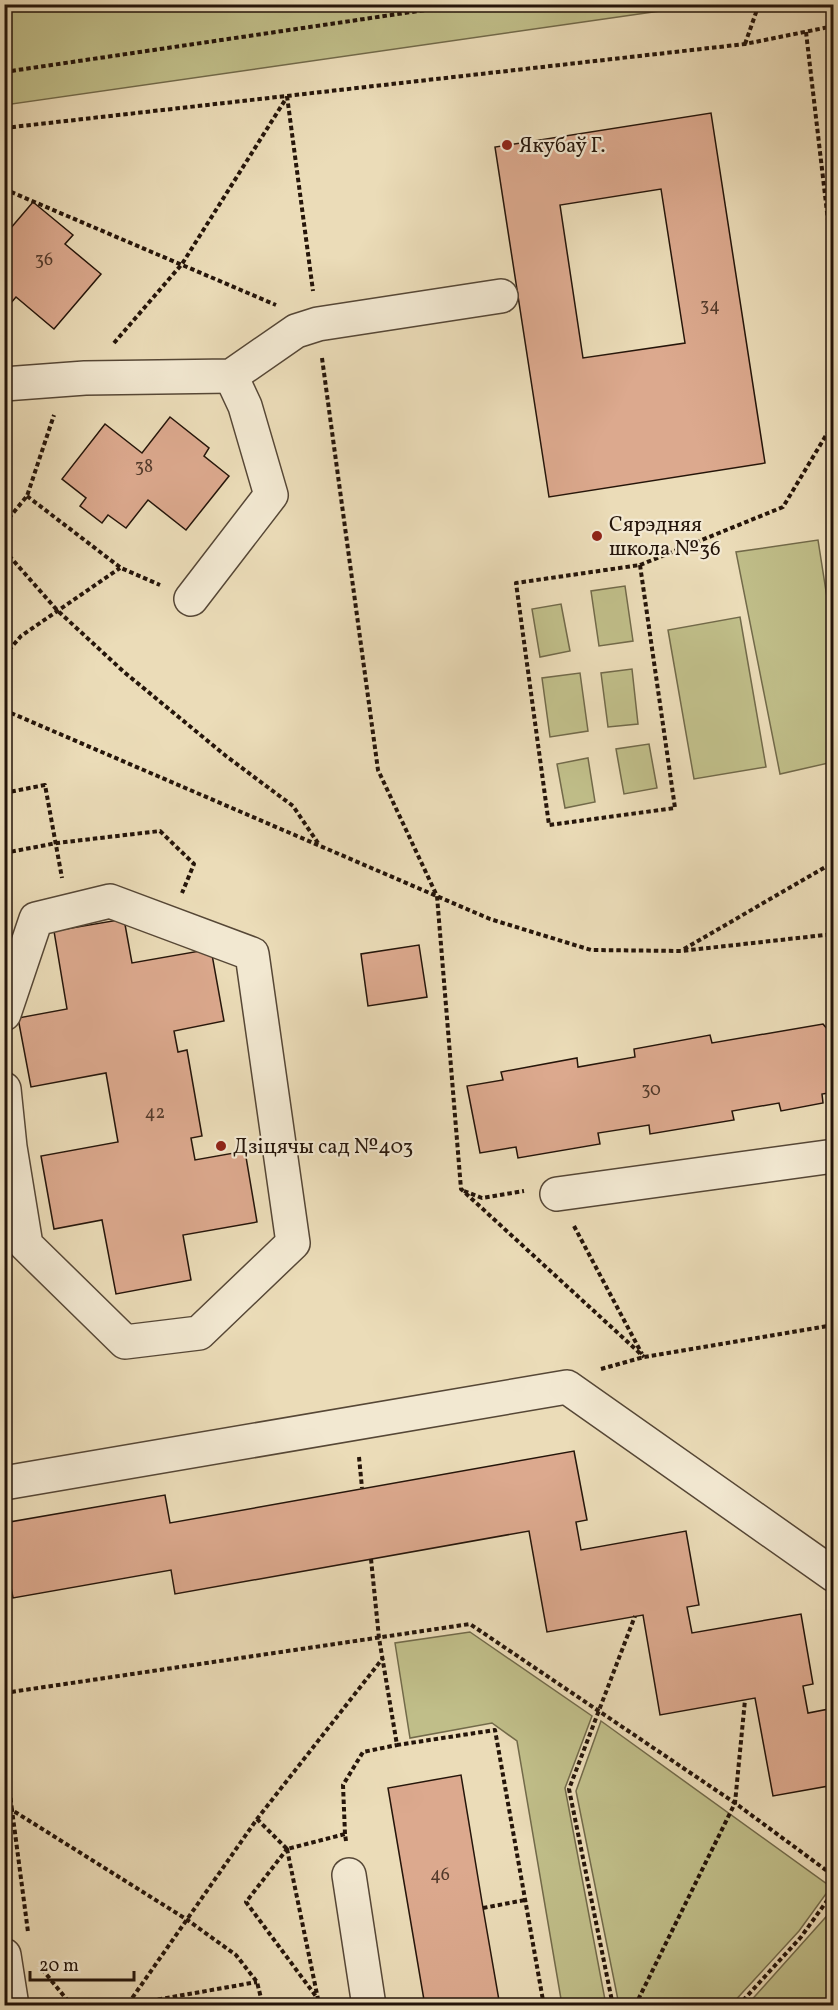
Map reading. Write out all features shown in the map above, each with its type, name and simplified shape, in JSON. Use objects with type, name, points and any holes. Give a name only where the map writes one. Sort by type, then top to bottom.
[{"type":"lane","points":[[4,384],[85,378],[231,376],[296,331],[318,324],[501,296]]},
{"type":"lane","points":[[191,599],[271,495],[245,406],[231,376]]},
{"type":"lane","points":[[4,1014],[36,919],[66,911],[110,901],[252,954],[293,1243],[198,1334],[124,1342],[26,1245],[7,1147],[4,1089]]},
{"type":"lane","points":[[557,1194],[834,1156]]},
{"type":"lane","points":[[4,1483],[567,1387],[834,1575]]},
{"type":"lane","points":[[349,1875],[369,2006]]},
{"type":"lane","points":[[4,1955],[11,2005]]},
{"type":"path","points":[[4,72],[465,4]]},
{"type":"path","points":[[745,44],[759,4]]},
{"type":"path","points":[[4,128],[745,44],[834,26]]},
{"type":"path","points":[[806,32],[834,272]]},
{"type":"path","points":[[4,524],[27,496],[57,406],[85,378],[182,264],[287,96]]},
{"type":"path","points":[[287,96],[378,770],[437,896],[461,1189],[644,1357]]},
{"type":"path","points":[[4,189],[318,324]]},
{"type":"path","points":[[640,565],[675,808],[549,825],[516,582],[640,565],[783,507],[834,422]]},
{"type":"path","points":[[27,496],[121,568],[191,599]]},
{"type":"path","points":[[4,550],[57,610],[124,672],[226,756],[293,806],[319,845]]},
{"type":"path","points":[[4,656],[21,636],[121,568]]},
{"type":"path","points":[[4,710],[490,919],[591,950],[681,951],[834,934]]},
{"type":"path","points":[[4,793],[45,785],[57,843],[66,911]]},
{"type":"path","points":[[4,853],[57,843],[160,831],[194,864],[170,923]]},
{"type":"path","points":[[681,951],[834,862]]},
{"type":"path","points":[[557,1194],[644,1357]]},
{"type":"path","points":[[603,1368],[644,1357],[834,1324]]},
{"type":"path","points":[[370,1559],[379,1638],[397,1744]]},
{"type":"path","points":[[613,2006],[569,1789],[635,1616]]},
{"type":"path","points":[[4,1693],[470,1624],[735,1803],[834,1876]]},
{"type":"path","points":[[128,2004],[257,1819],[383,1658]]},
{"type":"path","points":[[636,2006],[735,1803],[745,1700]]},
{"type":"path","points":[[349,1875],[343,1785],[363,1752],[397,1744],[495,1730],[544,2006]]},
{"type":"path","points":[[4,1746],[29,1934]]},
{"type":"path","points":[[4,1804],[186,1919],[236,1955],[257,1982],[263,2006]]},
{"type":"path","points":[[257,1819],[287,1849],[318,1999],[313,2006]]},
{"type":"path","points":[[318,1999],[246,1902],[287,1849],[345,1834]]},
{"type":"path","points":[[738,2006],[801,1937],[834,1892]]},
{"type":"path","points":[[483,1908],[525,1900]]},
{"type":"path","points":[[38,1964],[72,2006]]},
{"type":"path","points":[[120,2006],[257,1982]]},
{"type":"shaded area","points":[[5,4],[702,5],[5,105]]},
{"type":"shaded area","points":[[818,540],[833,636],[833,762],[780,774],[736,552]]},
{"type":"shaded area","points":[[625,586],[633,641],[599,646],[591,591]]},
{"type":"shaded area","points":[[561,604],[570,651],[540,657],[532,609]]},
{"type":"shaded area","points":[[740,617],[766,767],[694,779],[668,630]]},
{"type":"shaded area","points":[[632,669],[638,724],[608,727],[601,673]]},
{"type":"shaded area","points":[[580,673],[588,731],[550,737],[542,678]]},
{"type":"shaded area","points":[[649,744],[657,788],[624,794],[616,749]]},
{"type":"shaded area","points":[[588,758],[595,802],[565,808],[557,764]]},
{"type":"shaded area","points":[[470,1632],[592,1716],[565,1788],[606,2005],[562,2005],[517,1741],[492,1723],[410,1738],[395,1643]]},
{"type":"shaded area","points":[[601,1721],[831,1887],[799,1931],[731,2005],[619,2005],[576,1791]]},
{"type":"shaded area","points":[[833,1909],[833,2005],[747,2005]]},
{"type":"building","points":[[711,113],[765,463],[549,497],[495,147]],"holes":[[[661,189],[685,343],[583,358],[560,205]]]},
{"type":"building","points":[[33,202],[73,235],[65,244],[101,274],[54,329],[16,297],[4,311],[4,236]]},
{"type":"building","points":[[170,417],[209,448],[204,456],[229,476],[186,530],[148,500],[126,528],[108,515],[102,523],[80,506],[86,498],[62,479],[105,424],[142,453]]},
{"type":"building","points":[[124,919],[132,963],[211,949],[224,1021],[174,1031],[178,1052],[187,1050],[202,1136],[191,1138],[195,1160],[245,1151],[257,1222],[183,1235],[191,1280],[116,1294],[102,1220],[54,1229],[41,1156],[118,1142],[106,1073],[31,1087],[18,1018],[67,1009],[54,931]]},
{"type":"building","points":[[419,945],[427,997],[368,1006],[361,954]]},
{"type":"building","points":[[823,1024],[828,1030],[834,1029],[834,1092],[822,1094],[823,1103],[781,1111],[779,1103],[732,1111],[734,1120],[650,1134],[649,1125],[598,1133],[600,1144],[518,1158],[516,1147],[480,1153],[467,1086],[503,1080],[501,1072],[577,1058],[578,1067],[635,1057],[634,1049],[710,1035],[712,1043]]},
{"type":"building","points":[[574,1451],[587,1520],[576,1522],[581,1550],[686,1531],[699,1605],[687,1607],[692,1633],[801,1614],[813,1684],[803,1686],[808,1713],[834,1708],[834,1785],[773,1796],[755,1698],[660,1715],[643,1615],[547,1632],[529,1531],[175,1594],[171,1570],[13,1598],[4,1551],[4,1523],[165,1495],[170,1523]]},
{"type":"building","points":[[461,1775],[500,2006],[425,2006],[388,1788]]},
{"type":"place","name":"Якубаў Г.","points":[[507,145]]},
{"type":"place","name":"Сярэдняя школа №36","points":[[597,536]]},
{"type":"place","name":"Дзіцячы сад №403","points":[[221,1146]]}]
